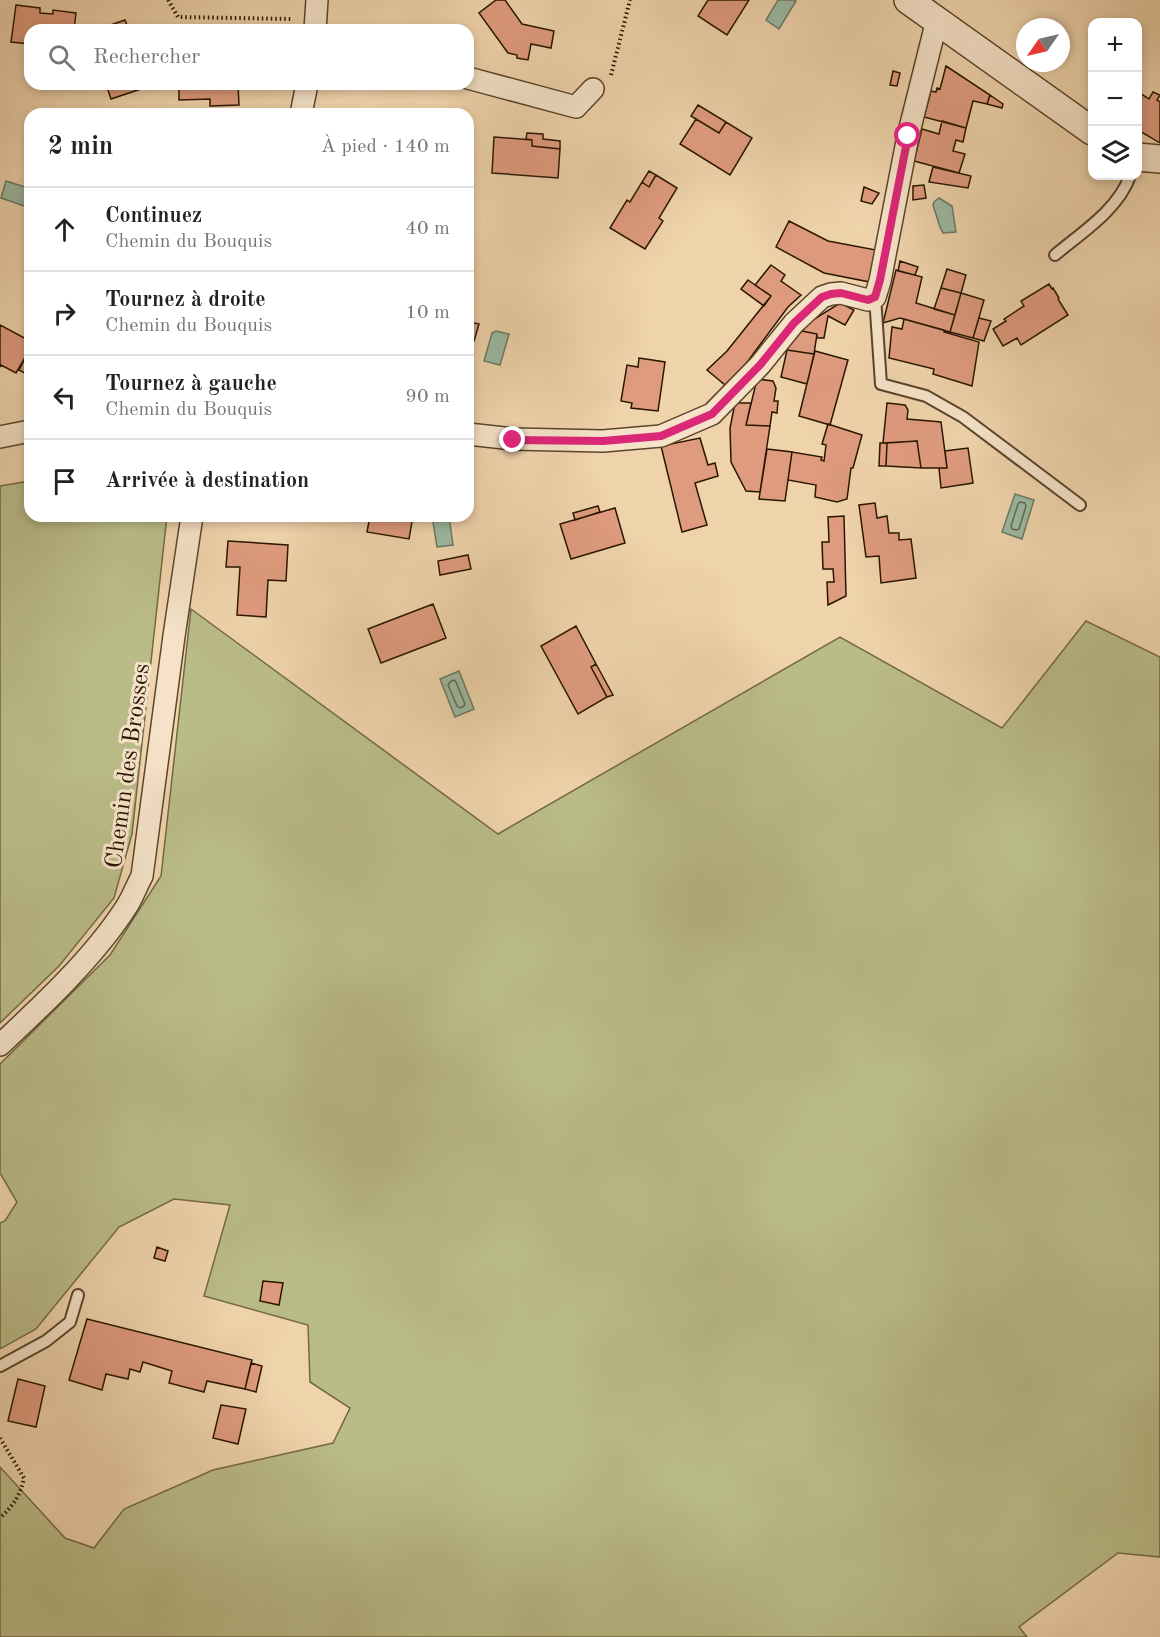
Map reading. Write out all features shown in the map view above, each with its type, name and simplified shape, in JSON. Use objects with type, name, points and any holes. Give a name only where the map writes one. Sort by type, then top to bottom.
[{"type":"street","points":[[908,0],[1088,128]]},
{"type":"street","points":[[474,435],[513,440],[603,441],[661,436],[712,414],[760,365],[794,323],[822,297],[841,293],[868,300],[875,297],[908,136],[937,20]]},
{"type":"street","points":[[474,80],[576,107],[593,89]]},
{"type":"street","points":[[302,108],[306,90]]},
{"type":"street","points":[[1142,157],[1160,159]]},
{"type":"street","points":[[0,437],[24,432]]},
{"type":"street","name":"Chemin des Brosses","points":[[0,1045],[61,986],[102,939],[126,908],[142,876],[191,522]]},
{"type":"lane","points":[[1055,255],[1105,213],[1128,180]]},
{"type":"lane","points":[[875,297],[881,384],[926,396],[963,417],[1080,505]]},
{"type":"lane","points":[[0,1366],[46,1341],[70,1322],[78,1295]]},
{"type":"path","points":[[168,0],[178,17],[316,16]]},
{"type":"path","points":[[593,89],[611,74],[630,0]]},
{"type":"path","points":[[0,1438],[24,1478],[12,1506],[0,1518]]},
{"type":"green space","points":[[24,482],[24,522],[166,522],[132,834],[114,898],[59,966],[0,1023],[0,486]]},
{"type":"green space","points":[[191,609],[498,834],[840,637],[1002,728],[1086,621],[1160,657],[1160,1557],[1118,1553],[1019,1627],[1027,1637],[0,1637],[0,1467],[65,1538],[94,1548],[124,1509],[213,1470],[333,1443],[350,1408],[310,1382],[308,1325],[204,1296],[230,1205],[174,1199],[119,1227],[36,1329],[0,1349],[0,1223],[5,1221],[17,1202],[0,1173],[0,1064],[110,955],[161,876]]},
{"type":"water","points":[[778,0],[796,1],[779,29],[766,20]]},
{"type":"water","points":[[6,181],[24,187],[24,206],[1,198]]},
{"type":"water","points":[[939,198],[952,206],[956,232],[943,233],[940,227],[933,205]]},
{"type":"water","points":[[496,331],[509,334],[500,365],[484,361],[492,333]]},
{"type":"water","points":[[1015,494],[1034,500],[1022,539],[1002,532]]},
{"type":"water","points":[[433,522],[450,522],[453,545],[437,547]]},
{"type":"water","points":[[459,671],[474,709],[455,717],[440,679]]},
{"type":"building","points":[[496,0],[505,0],[522,24],[554,31],[551,48],[531,44],[528,60],[508,53],[479,13]]},
{"type":"building","points":[[708,0],[749,0],[727,35],[698,16]]},
{"type":"building","points":[[16,5],[40,8],[40,13],[53,14],[53,10],[76,13],[75,24],[24,24],[24,43],[11,42]]},
{"type":"building","points":[[125,20],[127,24],[113,24]]},
{"type":"building","points":[[946,66],[990,95],[987,104],[973,101],[966,128],[924,117],[931,91],[936,92],[937,88],[940,89]]},
{"type":"building","points":[[893,71],[900,73],[897,86],[890,85]]},
{"type":"building","points":[[108,90],[138,90],[111,99]]},
{"type":"building","points":[[179,90],[238,90],[239,105],[210,106],[210,99],[179,100]]},
{"type":"building","points":[[1153,92],[1160,95],[1157,100],[1160,102],[1160,143],[1142,132],[1142,95],[1149,99]]},
{"type":"building","points":[[990,95],[1003,104],[1002,108],[987,104]]},
{"type":"building","points":[[698,105],[726,122],[719,133],[691,116]]},
{"type":"building","points":[[696,119],[719,133],[726,122],[752,138],[730,175],[680,144]]},
{"type":"building","points":[[942,121],[966,128],[963,142],[956,140],[953,151],[965,154],[959,173],[914,161],[922,129],[939,134]]},
{"type":"building","points":[[527,133],[543,134],[543,139],[560,141],[560,149],[532,146],[532,140],[526,139]]},
{"type":"building","points":[[494,137],[532,140],[532,146],[560,149],[558,178],[492,173]]},
{"type":"building","points":[[933,167],[971,176],[968,188],[929,182]]},
{"type":"building","points":[[649,171],[656,175],[649,187],[642,182]]},
{"type":"building","points":[[656,175],[677,188],[659,218],[663,221],[645,249],[610,228],[627,200],[630,202],[642,182],[649,187]]},
{"type":"building","points":[[924,185],[926,198],[913,200],[913,186]]},
{"type":"building","points":[[864,187],[879,193],[872,204],[861,201]]},
{"type":"building","points":[[789,221],[828,241],[876,250],[870,282],[824,273],[776,247]]},
{"type":"building","points":[[900,261],[918,267],[915,275],[898,271]]},
{"type":"building","points":[[771,265],[785,275],[781,281],[801,295],[788,307],[745,365],[725,385],[707,370],[727,351],[771,296],[755,285]]},
{"type":"building","points":[[947,269],[966,275],[961,293],[941,288]]},
{"type":"building","points":[[896,270],[922,277],[916,303],[955,315],[950,332],[900,318],[883,323]]},
{"type":"building","points":[[748,280],[771,296],[764,306],[741,289]]},
{"type":"building","points":[[1049,284],[1068,315],[1021,345],[1017,338],[1003,346],[993,329],[1024,306],[1021,301]]},
{"type":"building","points":[[941,288],[961,293],[955,315],[934,309]]},
{"type":"building","points":[[961,293],[984,300],[973,338],[950,332]]},
{"type":"building","points":[[840,303],[854,310],[845,325],[828,316],[824,338],[817,338],[817,334],[802,331],[811,321]]},
{"type":"building","points":[[979,318],[991,321],[984,341],[973,338]]},
{"type":"building","points":[[904,319],[979,342],[972,386],[933,374],[934,369],[889,358],[892,327],[902,329]]},
{"type":"building","points":[[474,323],[479,324],[474,341]]},
{"type":"building","points":[[0,325],[24,338],[24,359],[16,373],[1,365],[0,367]]},
{"type":"building","points":[[802,331],[817,334],[814,354],[787,350]]},
{"type":"building","points":[[787,350],[814,354],[807,384],[781,377]]},
{"type":"building","points":[[815,351],[848,360],[830,425],[799,416]]},
{"type":"building","points":[[639,358],[665,362],[658,411],[631,408],[632,403],[621,401],[627,365],[638,367]]},
{"type":"building","points":[[24,360],[24,373],[19,370]]},
{"type":"building","points":[[757,379],[773,381],[776,388],[774,401],[778,401],[777,413],[772,412],[770,426],[746,425]]},
{"type":"building","points":[[735,403],[751,403],[746,425],[770,426],[760,492],[746,491],[731,462],[730,428]]},
{"type":"building","points":[[887,403],[905,405],[908,410],[907,419],[941,422],[947,468],[921,468],[917,441],[883,443]]},
{"type":"building","points":[[828,424],[862,435],[853,468],[851,468],[847,499],[837,502],[815,497],[816,485],[788,480],[792,452],[822,457],[821,460],[824,461],[826,445],[822,444]]},
{"type":"building","points":[[700,438],[708,465],[715,463],[718,476],[695,483],[707,525],[682,532],[661,446]]},
{"type":"building","points":[[917,441],[921,468],[886,466],[887,443]]},
{"type":"building","points":[[880,443],[887,443],[886,466],[879,466]]},
{"type":"building","points":[[968,448],[973,483],[941,488],[939,468],[947,468],[945,451]]},
{"type":"building","points":[[767,449],[792,452],[785,501],[759,499]]},
{"type":"building","points":[[875,503],[877,518],[887,516],[889,533],[899,533],[899,540],[911,539],[916,578],[881,583],[879,556],[866,557],[859,505]]},
{"type":"building","points":[[598,506],[600,512],[575,520],[573,513]]},
{"type":"building","points":[[615,508],[625,543],[571,559],[560,524]]},
{"type":"building","points":[[844,516],[846,596],[828,605],[827,582],[834,582],[833,569],[823,569],[822,542],[829,542],[828,517]]},
{"type":"building","points":[[369,522],[412,522],[409,539],[367,532]]},
{"type":"building","points":[[228,541],[288,545],[286,581],[268,580],[266,617],[237,615],[240,567],[226,567]]},
{"type":"building","points":[[468,555],[471,569],[440,575],[438,561]]},
{"type":"building","points":[[433,604],[446,638],[381,663],[368,629]]},
{"type":"building","points":[[576,626],[596,664],[591,667],[607,697],[578,714],[541,646]]},
{"type":"building","points":[[596,664],[613,695],[607,697],[591,667]]},
{"type":"building","points":[[157,1247],[168,1251],[165,1261],[154,1258]]},
{"type":"building","points":[[263,1281],[283,1283],[279,1305],[260,1301]]},
{"type":"building","points":[[87,1319],[252,1360],[245,1389],[207,1381],[204,1392],[169,1383],[172,1371],[143,1362],[140,1372],[130,1369],[128,1379],[106,1374],[102,1390],[69,1380]]},
{"type":"building","points":[[251,1363],[262,1366],[256,1392],[245,1389]]},
{"type":"building","points":[[18,1379],[45,1386],[36,1427],[8,1421]]},
{"type":"building","points":[[221,1405],[246,1409],[238,1444],[213,1438]]},
{"type":"route","points":[[513,440],[603,441],[661,436],[712,414],[760,365],[794,323],[822,297],[841,293],[868,300],[875,297],[908,136]]}]
